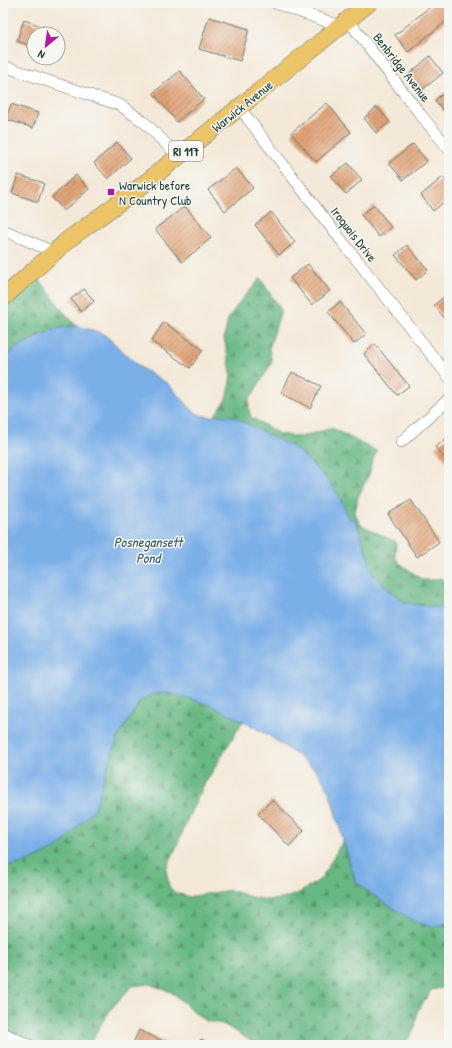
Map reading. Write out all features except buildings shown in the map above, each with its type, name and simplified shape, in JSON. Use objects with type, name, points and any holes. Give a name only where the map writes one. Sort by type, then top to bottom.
[{"type":"main road","name":"Warwick Avenue","points":[[3,298],[69,239],[129,196],[179,157],[369,3]]},
{"type":"street","points":[[275,3],[344,23]]},
{"type":"street","name":"Benbridge Avenue","points":[[344,23],[449,149]]},
{"type":"street","points":[[3,66],[120,105],[144,122],[179,157]]},
{"type":"street","name":"Iroquois Drive","points":[[239,107],[327,222],[448,375]]},
{"type":"street","points":[[3,230],[54,252]]},
{"type":"street","points":[[401,442],[449,399]]},
{"type":"street","points":[[3,1033],[29,1045]]},
{"type":"green space","points":[[34,272],[63,311],[77,326],[54,329],[20,345],[3,359],[3,297]]},
{"type":"green space","points":[[260,278],[281,310],[269,349],[272,363],[249,400],[251,417],[279,434],[300,437],[332,428],[377,451],[371,464],[370,472],[358,497],[355,513],[361,525],[396,542],[395,556],[398,562],[423,580],[434,580],[441,578],[449,584],[449,610],[406,603],[397,597],[373,574],[354,516],[350,521],[339,496],[232,416],[215,415],[224,403],[229,391],[231,372],[224,338],[228,319],[241,300]]},
{"type":"green space","points":[[169,693],[208,704],[243,721],[204,785],[190,813],[166,869],[169,886],[174,892],[189,897],[230,890],[251,897],[268,900],[282,899],[299,893],[321,879],[343,840],[355,881],[434,927],[449,922],[449,986],[431,990],[417,1012],[415,1028],[404,1045],[258,1045],[223,1024],[205,1021],[171,992],[149,984],[132,986],[111,1009],[96,1032],[91,1045],[27,1045],[3,1033],[3,868],[30,861],[59,847],[95,808],[106,767],[119,736],[140,701],[152,694]]},
{"type":"water","name":"Posnegansett Pond","points":[[77,326],[105,335],[141,368],[168,384],[193,411],[200,415],[211,417],[215,415],[232,416],[296,449],[326,478],[339,496],[350,520],[353,516],[373,574],[397,597],[406,603],[449,610],[449,922],[434,927],[415,922],[374,896],[355,881],[329,791],[318,772],[268,735],[243,721],[208,704],[169,693],[152,694],[140,701],[119,736],[107,767],[95,808],[59,847],[30,861],[3,868],[3,359],[20,345],[54,329]]},
{"type":"place","name":"Warwick before N Country Club","points":[[111,192]]}]
